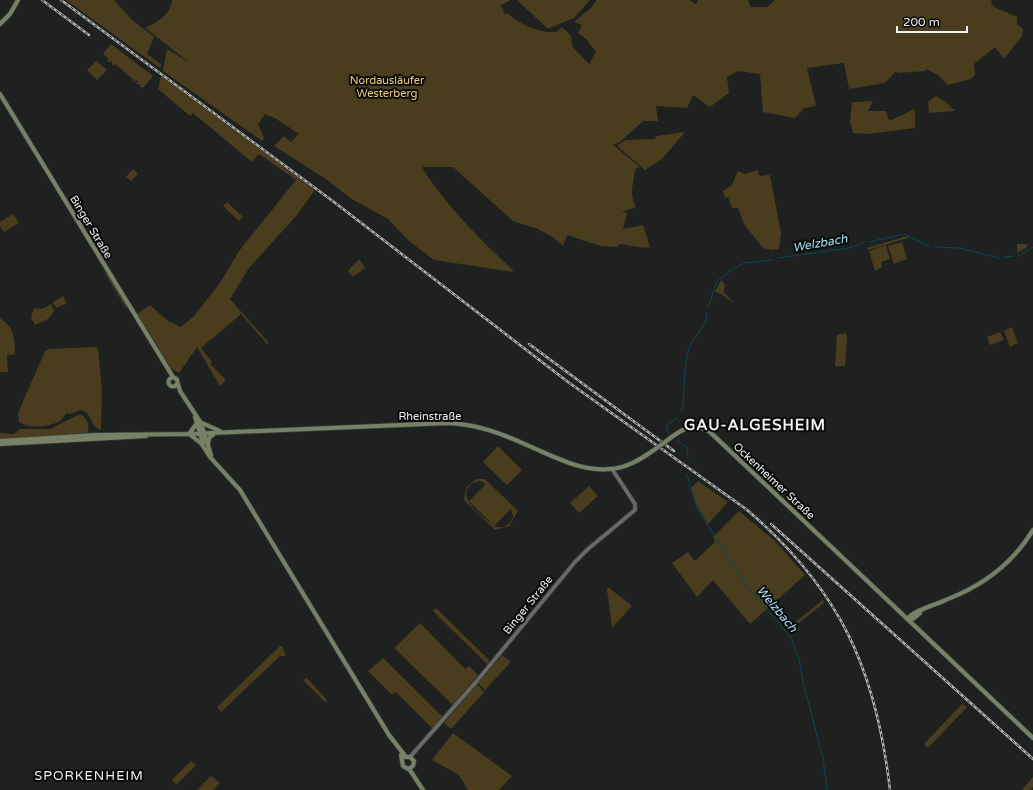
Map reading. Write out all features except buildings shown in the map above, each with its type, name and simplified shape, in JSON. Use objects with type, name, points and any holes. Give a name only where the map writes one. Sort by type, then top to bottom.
[{"type":"main road","points":[[0,24],[18,0]]},
{"type":"main road","name":"Binger Straße","points":[[0,94],[168,370],[171,378],[170,384],[176,385],[177,379],[171,378]]},
{"type":"main road","points":[[176,385],[199,423],[205,446],[215,463],[240,490],[392,739],[414,764],[410,768]]},
{"type":"main road","points":[[199,423],[224,432]]},
{"type":"main road","points":[[199,423],[188,434],[205,446]]},
{"type":"main road","name":"Rheinstraße","points":[[0,443],[97,435],[160,435],[459,424],[498,433],[580,466],[594,469],[612,469],[633,463],[665,442]]},
{"type":"main road","name":"Ockenheimer Straße","points":[[665,442],[679,431],[689,427],[698,427],[710,432],[1033,738]]},
{"type":"main road","points":[[205,446],[209,438],[215,433]]},
{"type":"main road","points":[[907,619],[968,591],[994,575],[1019,551],[1033,530]]},
{"type":"main road","points":[[907,619],[915,617],[922,611]]},
{"type":"main road","points":[[915,617],[918,630]]},
{"type":"main road","points":[[408,758],[402,765],[410,768],[423,790]]},
{"type":"street","name":"Binger Straße","points":[[617,468],[618,479]]},
{"type":"street","name":"Binger Straße","points":[[408,758],[419,748],[575,562],[588,549],[635,510],[635,504],[612,469]]},
{"type":"green space","points":[[66,0],[114,0],[131,19],[154,37],[147,54],[161,64],[160,68]]},
{"type":"green space","name":"Nordausläufer Westerberg","points":[[172,0],[511,0],[500,6],[504,10],[503,12],[506,14],[508,13],[517,21],[529,27],[542,31],[555,32],[562,27],[571,36],[572,46],[589,64],[596,52],[587,40],[578,33],[582,25],[574,22],[592,7],[596,0],[689,0],[696,4],[698,0],[748,0],[751,7],[767,7],[775,0],[992,0],[991,3],[994,7],[1017,17],[1017,24],[1023,29],[1022,36],[1004,59],[995,47],[974,64],[975,75],[971,79],[948,85],[938,75],[926,69],[925,71],[898,73],[896,71],[885,83],[849,89],[844,63],[807,68],[816,106],[804,108],[795,118],[763,112],[760,74],[738,71],[727,77],[729,93],[710,107],[693,95],[687,108],[656,106],[658,121],[643,121],[620,142],[613,145],[640,167],[635,169],[632,188],[632,197],[636,207],[622,212],[627,213],[623,229],[643,225],[650,247],[645,248],[620,244],[617,247],[601,246],[567,235],[563,246],[554,238],[538,229],[513,221],[453,167],[422,167],[451,207],[488,247],[512,269],[513,272],[434,260],[409,241],[388,219],[350,198],[326,179],[274,146],[284,136],[291,142],[299,134],[275,118],[265,114],[258,124],[264,138],[262,141],[163,71],[167,49],[190,63],[145,28],[166,14]]},
{"type":"green space","points":[[517,0],[590,0],[574,18],[547,28]]},
{"type":"green space","points":[[111,44],[153,76],[142,89],[139,84],[136,84],[138,82],[136,80],[134,82],[133,79],[115,64],[113,66],[111,61],[107,61],[109,59],[103,54]]},
{"type":"green space","points":[[96,61],[107,70],[97,80],[87,70]]},
{"type":"green space","points":[[161,76],[315,190],[297,215],[248,269],[230,299],[269,343],[267,344],[241,314],[201,348],[212,362],[210,364],[226,380],[220,386],[197,347],[179,373],[170,368],[149,330],[148,331],[137,314],[150,305],[168,321],[181,327],[194,316],[220,283],[239,251],[296,180],[259,154],[252,162],[193,113],[190,116],[158,89]]},
{"type":"green space","points":[[936,96],[946,102],[955,111],[929,113],[928,102]]},
{"type":"green space","points":[[873,101],[868,111],[886,111],[888,119],[891,120],[915,109],[915,128],[867,134],[853,133],[850,122],[852,102]]},
{"type":"green space","points":[[685,132],[661,160],[645,170],[617,146],[625,140],[655,139],[656,136]]},
{"type":"green space","points":[[133,169],[138,174],[131,181],[126,177]]},
{"type":"green space","points":[[757,170],[760,176],[770,175],[781,233],[779,249],[772,250],[763,248],[744,224],[738,208],[732,208],[728,197],[725,198],[723,191],[732,185],[738,171],[745,174]]},
{"type":"green space","points":[[227,202],[243,217],[239,221],[223,206]]},
{"type":"green space","points":[[13,214],[19,223],[4,232],[0,226],[0,222]]},
{"type":"green space","points":[[907,236],[908,238],[868,250],[867,248]]},
{"type":"green space","points":[[902,242],[907,259],[894,264],[888,246]]},
{"type":"green space","points":[[1017,244],[1028,244],[1026,248],[1017,253]]},
{"type":"green space","points":[[886,245],[890,259],[881,262],[882,267],[875,271],[869,251]]},
{"type":"green space","points":[[359,259],[365,268],[353,277],[348,271]]},
{"type":"green space","points":[[103,270],[108,275],[127,306],[126,308]]},
{"type":"green space","points":[[721,280],[725,285],[722,294],[724,292],[734,304],[721,294],[715,292]]},
{"type":"green space","points":[[63,296],[67,303],[56,308],[53,302]]},
{"type":"green space","points":[[51,304],[54,311],[48,319],[35,325],[31,318],[34,308],[42,309]]},
{"type":"green space","points":[[0,318],[9,326],[14,338],[15,354],[7,355],[8,372],[0,372]]},
{"type":"green space","points":[[1012,327],[1018,343],[1010,347],[1004,331]]},
{"type":"green space","points":[[1000,332],[1004,340],[990,345],[987,337]]},
{"type":"green space","points":[[846,333],[845,366],[835,366],[837,335]]},
{"type":"green space","points":[[98,348],[102,391],[101,430],[95,426],[88,414],[81,410],[70,414],[67,413],[60,421],[49,425],[28,426],[19,422],[18,413],[45,351],[49,349]]},
{"type":"green space","points":[[78,415],[82,415],[87,421],[87,433],[0,440],[0,433],[14,434],[20,429],[50,429]]},
{"type":"green space","points":[[498,446],[522,470],[507,485],[483,462]]},
{"type":"green space","points":[[477,479],[485,479],[518,511],[509,526],[495,530],[464,500],[466,487]],"holes":[[[480,481],[486,484],[469,501],[466,494],[468,487]],[[470,502],[493,525],[484,518]],[[511,509],[513,517],[510,523],[503,527],[494,526]]]},
{"type":"green space","points":[[698,481],[728,502],[708,524],[698,508],[691,488]]},
{"type":"green space","points":[[589,486],[598,496],[579,513],[570,503]]},
{"type":"green space","points":[[739,511],[775,541],[805,575],[750,624],[713,580],[697,597],[672,563],[688,552],[695,561],[715,542],[713,537]]},
{"type":"green space","points":[[608,587],[632,606],[612,628],[607,589]]},
{"type":"green space","points":[[823,600],[824,603],[790,630],[788,628]]},
{"type":"green space","points":[[436,608],[489,660],[488,665],[433,611]]},
{"type":"green space","points":[[420,623],[465,669],[469,666],[478,675],[453,705],[394,648]]},
{"type":"green space","points":[[280,646],[282,646],[286,656],[280,656],[221,712],[217,707]]},
{"type":"green space","points":[[502,655],[511,662],[485,690],[478,683]]},
{"type":"green space","points":[[383,658],[443,717],[433,729],[396,692],[392,695],[368,671]]},
{"type":"green space","points":[[307,678],[327,700],[326,703],[303,680]]},
{"type":"green space","points":[[477,684],[484,692],[451,729],[444,723]]},
{"type":"green space","points":[[962,704],[967,707],[928,748],[924,744]]},
{"type":"green space","points":[[453,733],[512,776],[499,790],[468,790],[459,775],[432,760]]},
{"type":"green space","points":[[191,761],[196,765],[176,785],[172,780]]},
{"type":"green space","points":[[211,776],[220,783],[213,790],[197,790]]},
{"type":"green space","points":[[1033,777],[1033,787],[1030,790],[1022,790]]},
{"type":"waterway","name":"Welzbach","points":[[869,242],[904,234],[931,247]]},
{"type":"waterway","name":"Welzbach","points":[[778,258],[849,248],[864,243]]},
{"type":"waterway","name":"Welzbach","points":[[935,247],[959,248],[999,258]]},
{"type":"waterway","name":"Welzbach","points":[[1018,256],[1033,247]]},
{"type":"waterway","name":"Welzbach","points":[[1004,257],[1014,256]]},
{"type":"waterway","name":"Welzbach","points":[[708,308],[717,281],[730,271],[744,263],[772,260]]},
{"type":"waterway","name":"Welzbach","points":[[681,413],[683,407],[688,351],[704,324],[707,313]]},
{"type":"waterway","name":"Welzbach","points":[[669,434],[666,426],[678,417]]},
{"type":"waterway","name":"Welzbach","points":[[677,440],[687,448],[688,458]]},
{"type":"waterway","name":"Welzbach","points":[[687,475],[697,508],[744,583],[791,637],[799,659],[803,682],[823,758],[827,790]]},
{"type":"railway","points":[[42,0],[89,35]]},
{"type":"railway","points":[[61,0],[334,202],[568,382],[746,509],[779,539],[806,570],[829,601],[848,634],[863,669],[875,706],[884,746],[890,790]]},
{"type":"railway","points":[[529,344],[674,451]]},
{"type":"railway","points":[[771,524],[1033,759]]},
{"type":"district","name":"GAU-ALGESHEIM","points":[[755,425]]},
{"type":"district","name":"SPORKENHEIM","points":[[89,776]]}]
